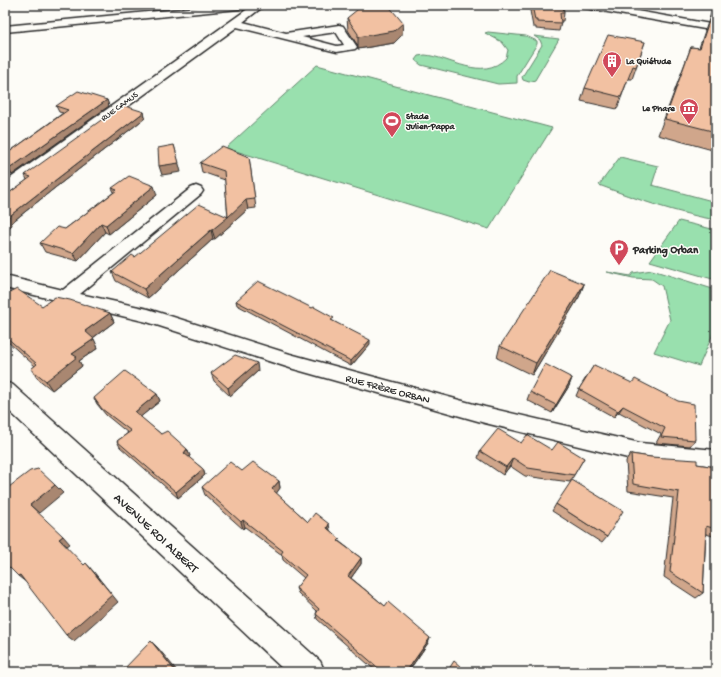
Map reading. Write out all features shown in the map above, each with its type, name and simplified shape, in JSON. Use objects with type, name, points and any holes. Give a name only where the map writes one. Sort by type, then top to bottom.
[{"type":"main road","name":"AVENUE ROI ALBERT","points":[[5,392],[309,672]]},
{"type":"street","points":[[5,29],[252,5]]},
{"type":"street","name":"RUE CAMUS","points":[[5,189],[260,5]]},
{"type":"street","points":[[585,5],[716,28]]},
{"type":"street","points":[[234,23],[337,49],[351,47],[339,28],[286,36]]},
{"type":"street","points":[[65,297],[196,191]]},
{"type":"street","name":"RUE FRÈRE ORBAN","points":[[5,282],[148,316],[290,361],[485,415],[640,452],[716,459]]},
{"type":"green space","points":[[488,32],[526,36],[537,41],[537,44],[517,76],[517,83],[498,84],[421,65],[415,60],[418,56],[425,55],[476,68],[487,68],[497,65],[506,58],[508,50],[502,42],[485,33]]},
{"type":"green space","points":[[534,36],[559,39],[535,80],[529,82],[523,80],[522,77],[542,45],[540,40]]},
{"type":"green space","name":"Stade Julien-Pappa","points":[[317,65],[552,128],[489,229],[226,148]]},
{"type":"green space","points":[[620,157],[658,166],[652,185],[716,202],[716,220],[686,214],[599,185]]},
{"type":"green space","points":[[679,221],[716,230],[716,280],[650,261]]},
{"type":"green space","points":[[652,270],[716,290],[716,327],[699,366],[654,352],[670,320],[662,286],[652,279],[633,278],[607,272],[631,276],[633,273]]},
{"type":"building","points":[[363,5],[388,5],[403,23],[394,31],[358,37],[358,34],[347,18]]},
{"type":"building","points":[[532,5],[563,5],[564,13],[560,13],[561,23],[537,22],[537,20],[535,20]]},
{"type":"building","points":[[711,15],[716,16],[716,132],[665,119],[691,47],[700,48]]},
{"type":"building","name":"La Quiétude","points":[[608,35],[645,42],[636,67],[633,66],[621,97],[585,88]]},
{"type":"building","points":[[78,91],[107,100],[9,169],[5,167],[5,155],[68,110],[56,106]]},
{"type":"building","points":[[122,105],[144,112],[7,218],[9,219],[5,222],[5,196],[31,177],[25,175]]},
{"type":"building","points":[[174,145],[179,163],[159,166],[158,148]]},
{"type":"building","points":[[222,146],[249,157],[255,199],[246,200],[228,217],[224,171],[200,163]]},
{"type":"building","points":[[129,176],[154,186],[106,225],[101,223],[73,253],[40,243],[57,227],[65,229],[117,190],[112,188]]},
{"type":"building","points":[[199,204],[228,217],[144,289],[112,272],[132,255],[135,257]]},
{"type":"building","points":[[550,270],[584,284],[536,363],[500,346]]},
{"type":"building","points":[[258,281],[312,308],[314,307],[334,318],[331,320],[370,340],[351,361],[236,301]]},
{"type":"building","points":[[17,289],[42,306],[55,297],[70,300],[110,313],[85,331],[94,339],[72,354],[77,357],[46,381],[31,369],[37,364],[5,336],[5,295]]},
{"type":"building","points":[[235,355],[257,363],[228,388],[211,373]]},
{"type":"building","points":[[545,364],[572,378],[556,405],[530,392]]},
{"type":"building","points":[[594,365],[632,383],[635,379],[678,401],[694,404],[695,440],[661,437],[665,428],[623,406],[618,411],[579,389]]},
{"type":"building","points":[[125,371],[157,394],[135,412],[161,434],[167,431],[187,449],[184,453],[203,469],[176,492],[117,441],[131,431],[102,409],[94,398]]},
{"type":"building","points":[[498,429],[521,443],[527,435],[552,450],[558,442],[584,458],[574,475],[528,468],[513,458],[506,467],[480,451]]},
{"type":"building","points":[[631,454],[697,460],[697,464],[716,467],[716,529],[706,526],[703,593],[670,572],[679,492],[633,484]]},
{"type":"building","points":[[230,462],[242,471],[253,462],[279,481],[272,489],[308,522],[315,513],[329,524],[327,528],[340,539],[338,541],[361,558],[348,576],[385,606],[388,602],[430,638],[406,672],[383,672],[316,614],[319,609],[296,588],[306,575],[281,554],[283,551],[243,520],[241,522],[202,487]]},
{"type":"building","points":[[38,469],[55,485],[30,505],[63,536],[59,539],[84,565],[86,563],[112,595],[66,635],[20,575],[18,576],[5,563],[5,490],[30,471]]},
{"type":"building","points":[[572,480],[623,511],[607,537],[556,504]]},
{"type":"building","points":[[151,641],[176,672],[121,672]]},
{"type":"building","points":[[454,661],[467,672],[447,672]]},
{"type":"place","name":"La Quiétude","points":[[612,78]]},
{"type":"place","name":"Le Phare","points":[[689,125]]},
{"type":"place","name":"Stade Julien-Pappa","points":[[392,138]]},
{"type":"place","name":"Parking Orban","points":[[619,266]]}]
